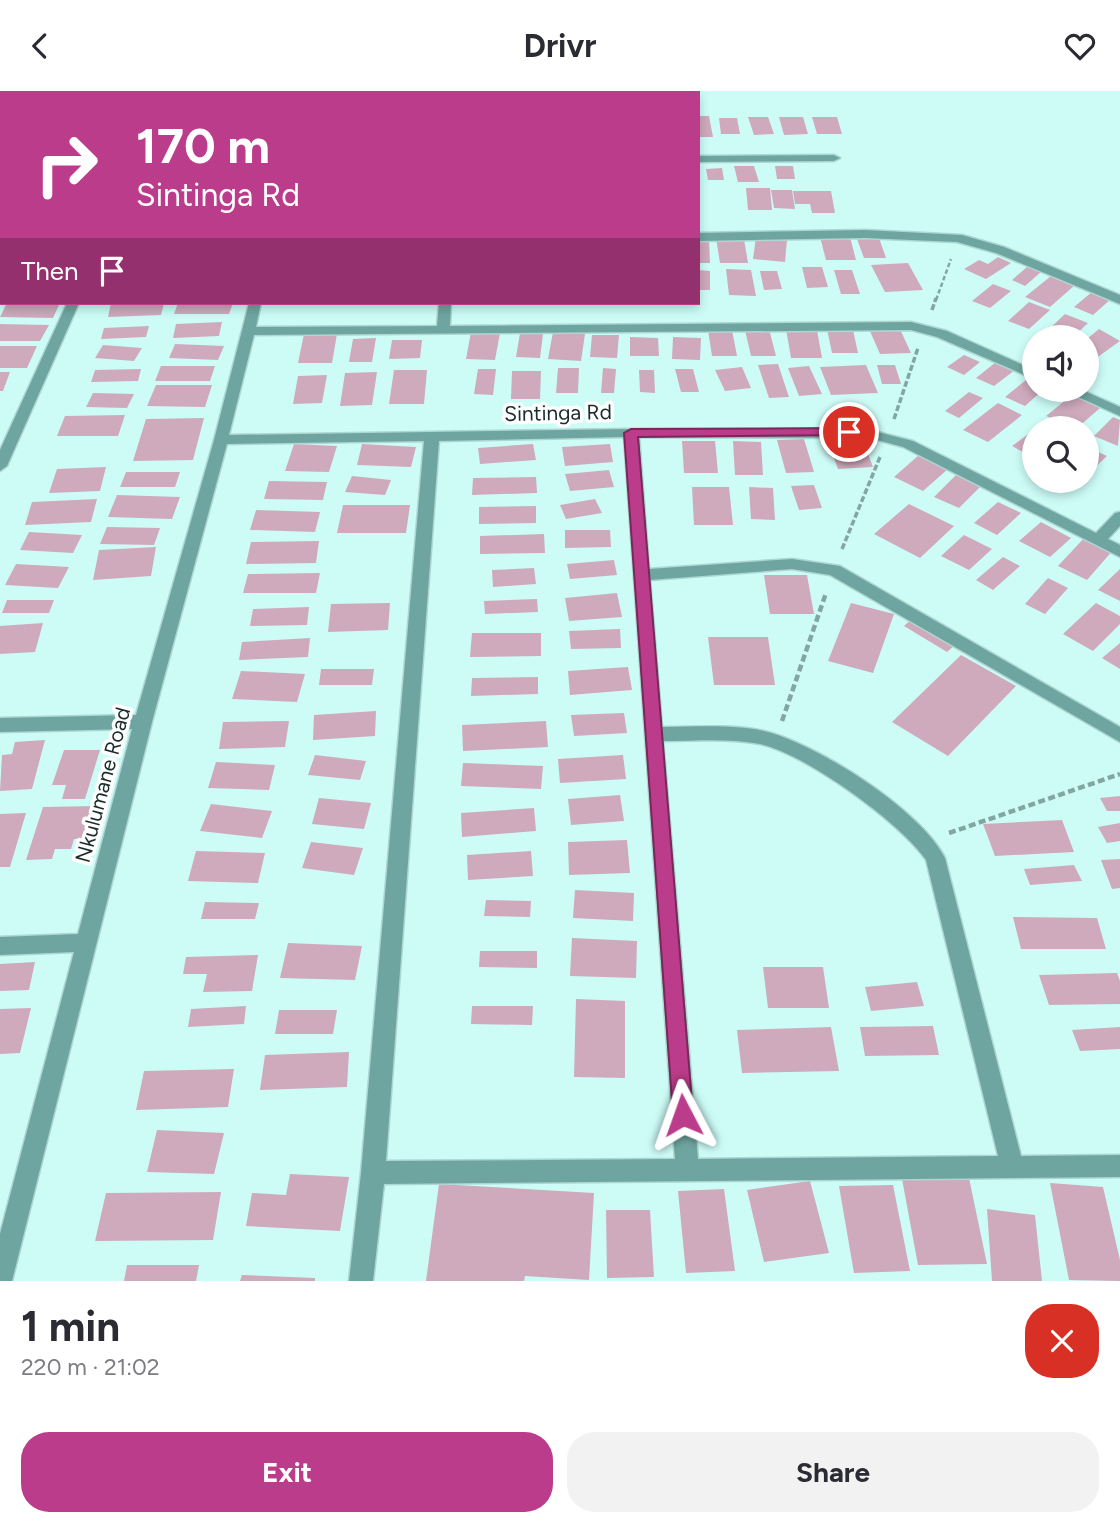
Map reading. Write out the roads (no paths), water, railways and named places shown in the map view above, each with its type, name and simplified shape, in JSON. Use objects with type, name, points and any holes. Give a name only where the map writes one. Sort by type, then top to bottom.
[{"type":"street","points":[[700,159],[834,158]]},
{"type":"street","points":[[700,237],[878,235],[958,238],[1000,250],[1120,300]]},
{"type":"street","points":[[0,466],[71,305]]},
{"type":"street","name":"Nkulumane Road","points":[[0,1281],[143,722],[255,305]]},
{"type":"street","points":[[443,328],[445,305]]},
{"type":"street","points":[[248,331],[879,325],[925,328],[1022,370]]},
{"type":"street","points":[[1097,402],[1120,412]]},
{"type":"street","points":[[0,426],[17,426]]},
{"type":"street","name":"Sintinga Rd","points":[[221,440],[849,432],[888,437],[908,444],[1120,552]]},
{"type":"street","points":[[631,433],[687,1170]]},
{"type":"street","points":[[362,1281],[432,437]]},
{"type":"street","points":[[1098,540],[1120,517]]},
{"type":"street","points":[[643,575],[792,564],[834,570],[1120,734]]},
{"type":"street","points":[[0,725],[143,722]]},
{"type":"street","points":[[654,734],[757,736],[776,740],[794,748],[906,823],[926,841],[934,858],[1012,1165]]},
{"type":"street","points":[[0,946],[86,943]]},
{"type":"street","points":[[373,1173],[1120,1166]]}]
